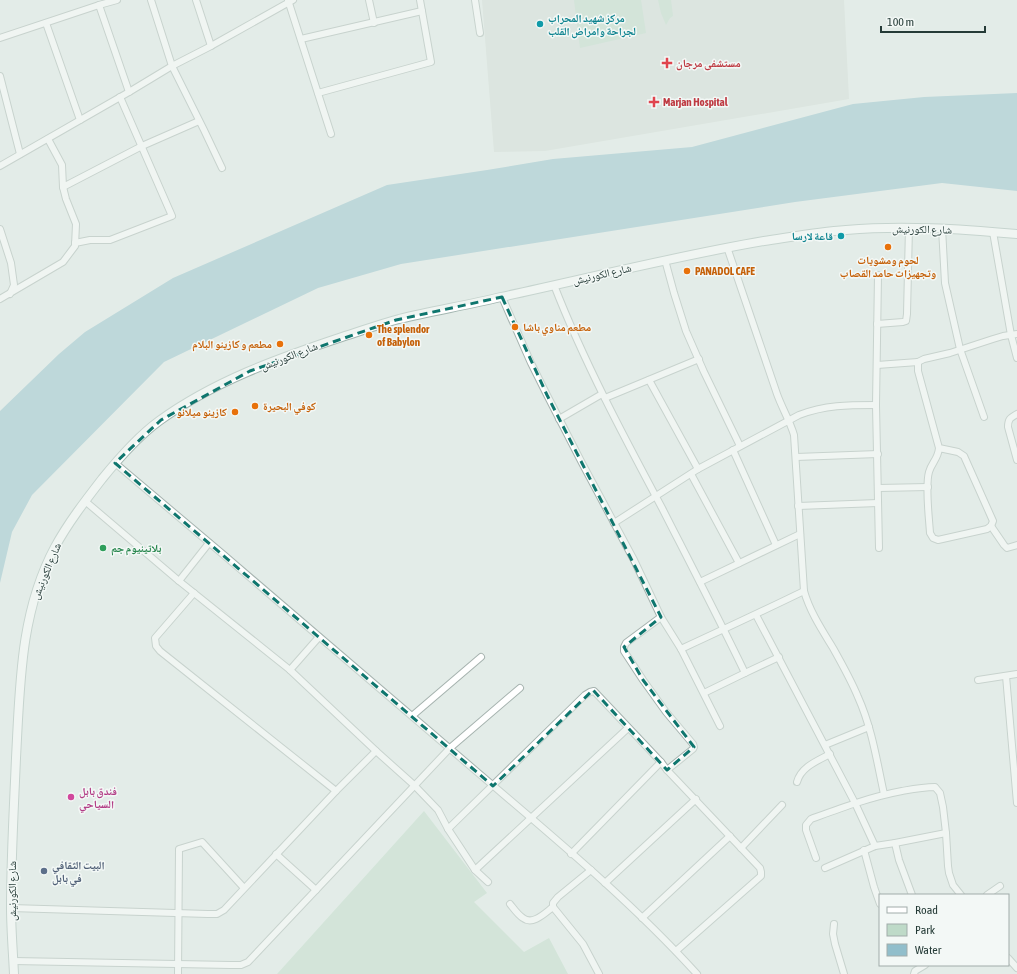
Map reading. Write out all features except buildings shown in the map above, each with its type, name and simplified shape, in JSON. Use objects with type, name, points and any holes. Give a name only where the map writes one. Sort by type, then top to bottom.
[{"type":"street","points":[[0,38],[117,0]]},
{"type":"street","points":[[151,0],[172,66],[222,168]]},
{"type":"street","points":[[196,0],[211,46]]},
{"type":"street","points":[[369,0],[374,22]]},
{"type":"street","points":[[318,93],[431,62],[420,0]]},
{"type":"street","points":[[475,0],[480,33]]},
{"type":"street","points":[[0,166],[172,66],[211,46],[289,1],[332,134]]},
{"type":"street","points":[[99,5],[129,92]]},
{"type":"street","points":[[301,39],[422,11]]},
{"type":"street","points":[[46,23],[80,120]]},
{"type":"street","points":[[0,76],[20,154]]},
{"type":"street","points":[[76,243],[90,240],[110,240],[172,216],[120,97]]},
{"type":"street","points":[[63,187],[142,146],[199,121]]},
{"type":"street","points":[[0,299],[63,262],[76,243],[76,224],[63,187],[62,165],[48,138]]},
{"type":"street","points":[[877,324],[906,321],[909,227]]},
{"type":"street","name":"شارع الكورنيش","points":[[14,974],[11,908],[14,793],[22,666],[27,626],[38,587],[54,548],[65,530],[85,501],[115,463],[142,436],[161,420],[225,382],[250,371],[306,349],[396,320],[665,260],[727,247],[845,230],[909,227],[1017,234]]},
{"type":"street","points":[[942,228],[944,283],[960,349],[984,417]]},
{"type":"street","points":[[0,229],[11,263],[14,285],[10,294]]},
{"type":"street","points":[[993,232],[1014,335],[1017,358]]},
{"type":"street","points":[[727,247],[777,394],[794,435],[804,591],[809,607],[858,697],[869,727],[884,794]]},
{"type":"street","points":[[665,260],[680,314],[699,359],[740,446]]},
{"type":"street","points":[[878,275],[876,405],[879,548]]},
{"type":"street","points":[[554,285],[567,318],[604,396],[745,672]]},
{"type":"street","points":[[502,297],[531,363],[559,419],[634,560],[661,617],[681,649],[720,726]]},
{"type":"street","points":[[876,364],[918,362],[993,338],[1014,335]]},
{"type":"street","points":[[559,419],[604,396],[649,380],[699,359]]},
{"type":"street","points":[[918,362],[918,371],[939,448],[938,455],[929,472],[928,487],[930,532],[933,538],[938,540],[987,529],[991,526],[993,521],[964,456],[958,452],[939,448]]},
{"type":"street","points":[[649,380],[698,469]]},
{"type":"street","points":[[614,523],[698,469],[798,415],[825,407],[844,405],[876,405]]},
{"type":"street","points":[[1017,414],[1010,418],[1008,427],[1017,460]]},
{"type":"street","points":[[733,450],[776,545]]},
{"type":"street","points":[[796,456],[878,454]]},
{"type":"street","points":[[115,463],[450,748],[605,883],[676,951],[697,974]]},
{"type":"street","points":[[691,474],[739,563]]},
{"type":"street","points":[[878,488],[928,487]]},
{"type":"street","points":[[85,501],[179,581],[290,670],[414,785],[438,810],[448,829],[476,870],[488,882]]},
{"type":"street","points":[[798,506],[878,503]]},
{"type":"street","points":[[991,526],[1007,548],[1017,545]]},
{"type":"street","points":[[700,582],[800,534]]},
{"type":"street","points":[[179,581],[209,543]]},
{"type":"street","points":[[681,649],[756,615],[804,591]]},
{"type":"street","points":[[194,593],[155,638],[156,646],[160,651],[336,791]]},
{"type":"street","points":[[756,615],[830,754],[875,846]]},
{"type":"street","points":[[661,617],[626,643],[624,652],[666,712],[693,744],[693,750],[667,770]]},
{"type":"street","points":[[290,670],[319,636]]},
{"type":"street","points":[[412,716],[481,657]]},
{"type":"street","points":[[704,693],[779,657]]},
{"type":"street","points":[[978,680],[1017,674]]},
{"type":"street","points":[[1006,676],[1017,803]]},
{"type":"street","points":[[13,961],[241,965],[248,962],[450,748],[520,688]]},
{"type":"street","points":[[448,829],[585,695],[594,691],[760,868],[760,876],[676,951]]},
{"type":"street","points":[[825,745],[869,727]]},
{"type":"street","points":[[476,870],[628,728]]},
{"type":"street","points":[[11,908],[217,914],[224,910],[336,791],[376,751]]},
{"type":"street","points":[[797,782],[798,777],[805,768],[830,754]]},
{"type":"street","points":[[571,854],[661,762]]},
{"type":"street","points":[[816,858],[806,830],[806,825],[811,819],[884,794],[925,787],[935,788],[940,793],[943,807],[949,873],[953,885],[960,894]]},
{"type":"street","points":[[605,883],[696,799]]},
{"type":"street","points":[[741,848],[782,805]]},
{"type":"street","points":[[825,868],[875,846],[946,833]]},
{"type":"street","points":[[642,918],[730,836]]},
{"type":"street","points":[[178,974],[179,849],[202,842],[244,888]]},
{"type":"street","points":[[896,843],[899,860],[912,894]]},
{"type":"street","points":[[864,850],[879,901]]},
{"type":"street","points":[[276,854],[316,890]]},
{"type":"street","points":[[510,904],[523,919],[536,919],[553,907],[553,903],[558,897],[590,870]]},
{"type":"street","points":[[988,894],[1000,886]]},
{"type":"street","points":[[553,907],[583,944],[599,974]]},
{"type":"street","points":[[834,924],[833,934],[844,974]]},
{"type":"street","points":[[1009,959],[1017,968]]},
{"type":"street","points":[[914,974],[915,971],[923,966]]},
{"type":"highlighted area","points":[[502,297],[547,395],[661,617],[624,647],[643,680],[694,747],[667,770],[593,690],[493,786],[115,463],[161,420],[250,371],[396,320]]},
{"type":"shaded area","name":"مستشفى مرجان","points":[[482,0],[844,0],[849,99],[545,151],[494,152]]},
{"type":"green space","points":[[574,0],[641,0],[646,33],[580,48]]},
{"type":"green space","points":[[658,0],[671,0],[673,16],[666,25],[661,13]]},
{"type":"green space","points":[[424,811],[487,893],[474,902],[524,952],[549,938],[568,974],[277,974]]},
{"type":"water","points":[[1017,93],[1017,191],[942,183],[795,202],[401,264],[318,288],[164,362],[32,495],[12,532],[0,583],[0,411],[59,354],[85,332],[173,278],[387,185],[553,159],[692,147],[853,104],[924,97]]},
{"type":"place","name":"مركز شهيد المحراب لجراحة وامراض القلب","points":[[540,24]]},
{"type":"place","name":"مستشفى مرجان","points":[[667,63]]},
{"type":"place","name":"Marjan Hospital","points":[[654,102]]},
{"type":"place","name":"قاعة لارسا","points":[[841,236]]},
{"type":"place","name":"لحوم ومشويات وتجهيزات حامد القصاب","points":[[888,247]]},
{"type":"place","name":"PANADOL CAFE","points":[[687,271]]},
{"type":"place","name":"مطعم مناوي باشا","points":[[515,327]]},
{"type":"place","name":"The splendor of Babylon","points":[[369,335]]},
{"type":"place","name":"مطعم و كازينو البلام","points":[[280,344]]},
{"type":"place","name":"كوفي البحيرة","points":[[255,406]]},
{"type":"place","name":"كازينو ميلانو","points":[[235,412]]},
{"type":"place","name":"بلاتينيوم جم","points":[[103,548]]},
{"type":"place","name":"فندق بابل السياحي","points":[[71,797]]},
{"type":"place","name":"البيت الثقافي في بابل","points":[[44,871]]}]
